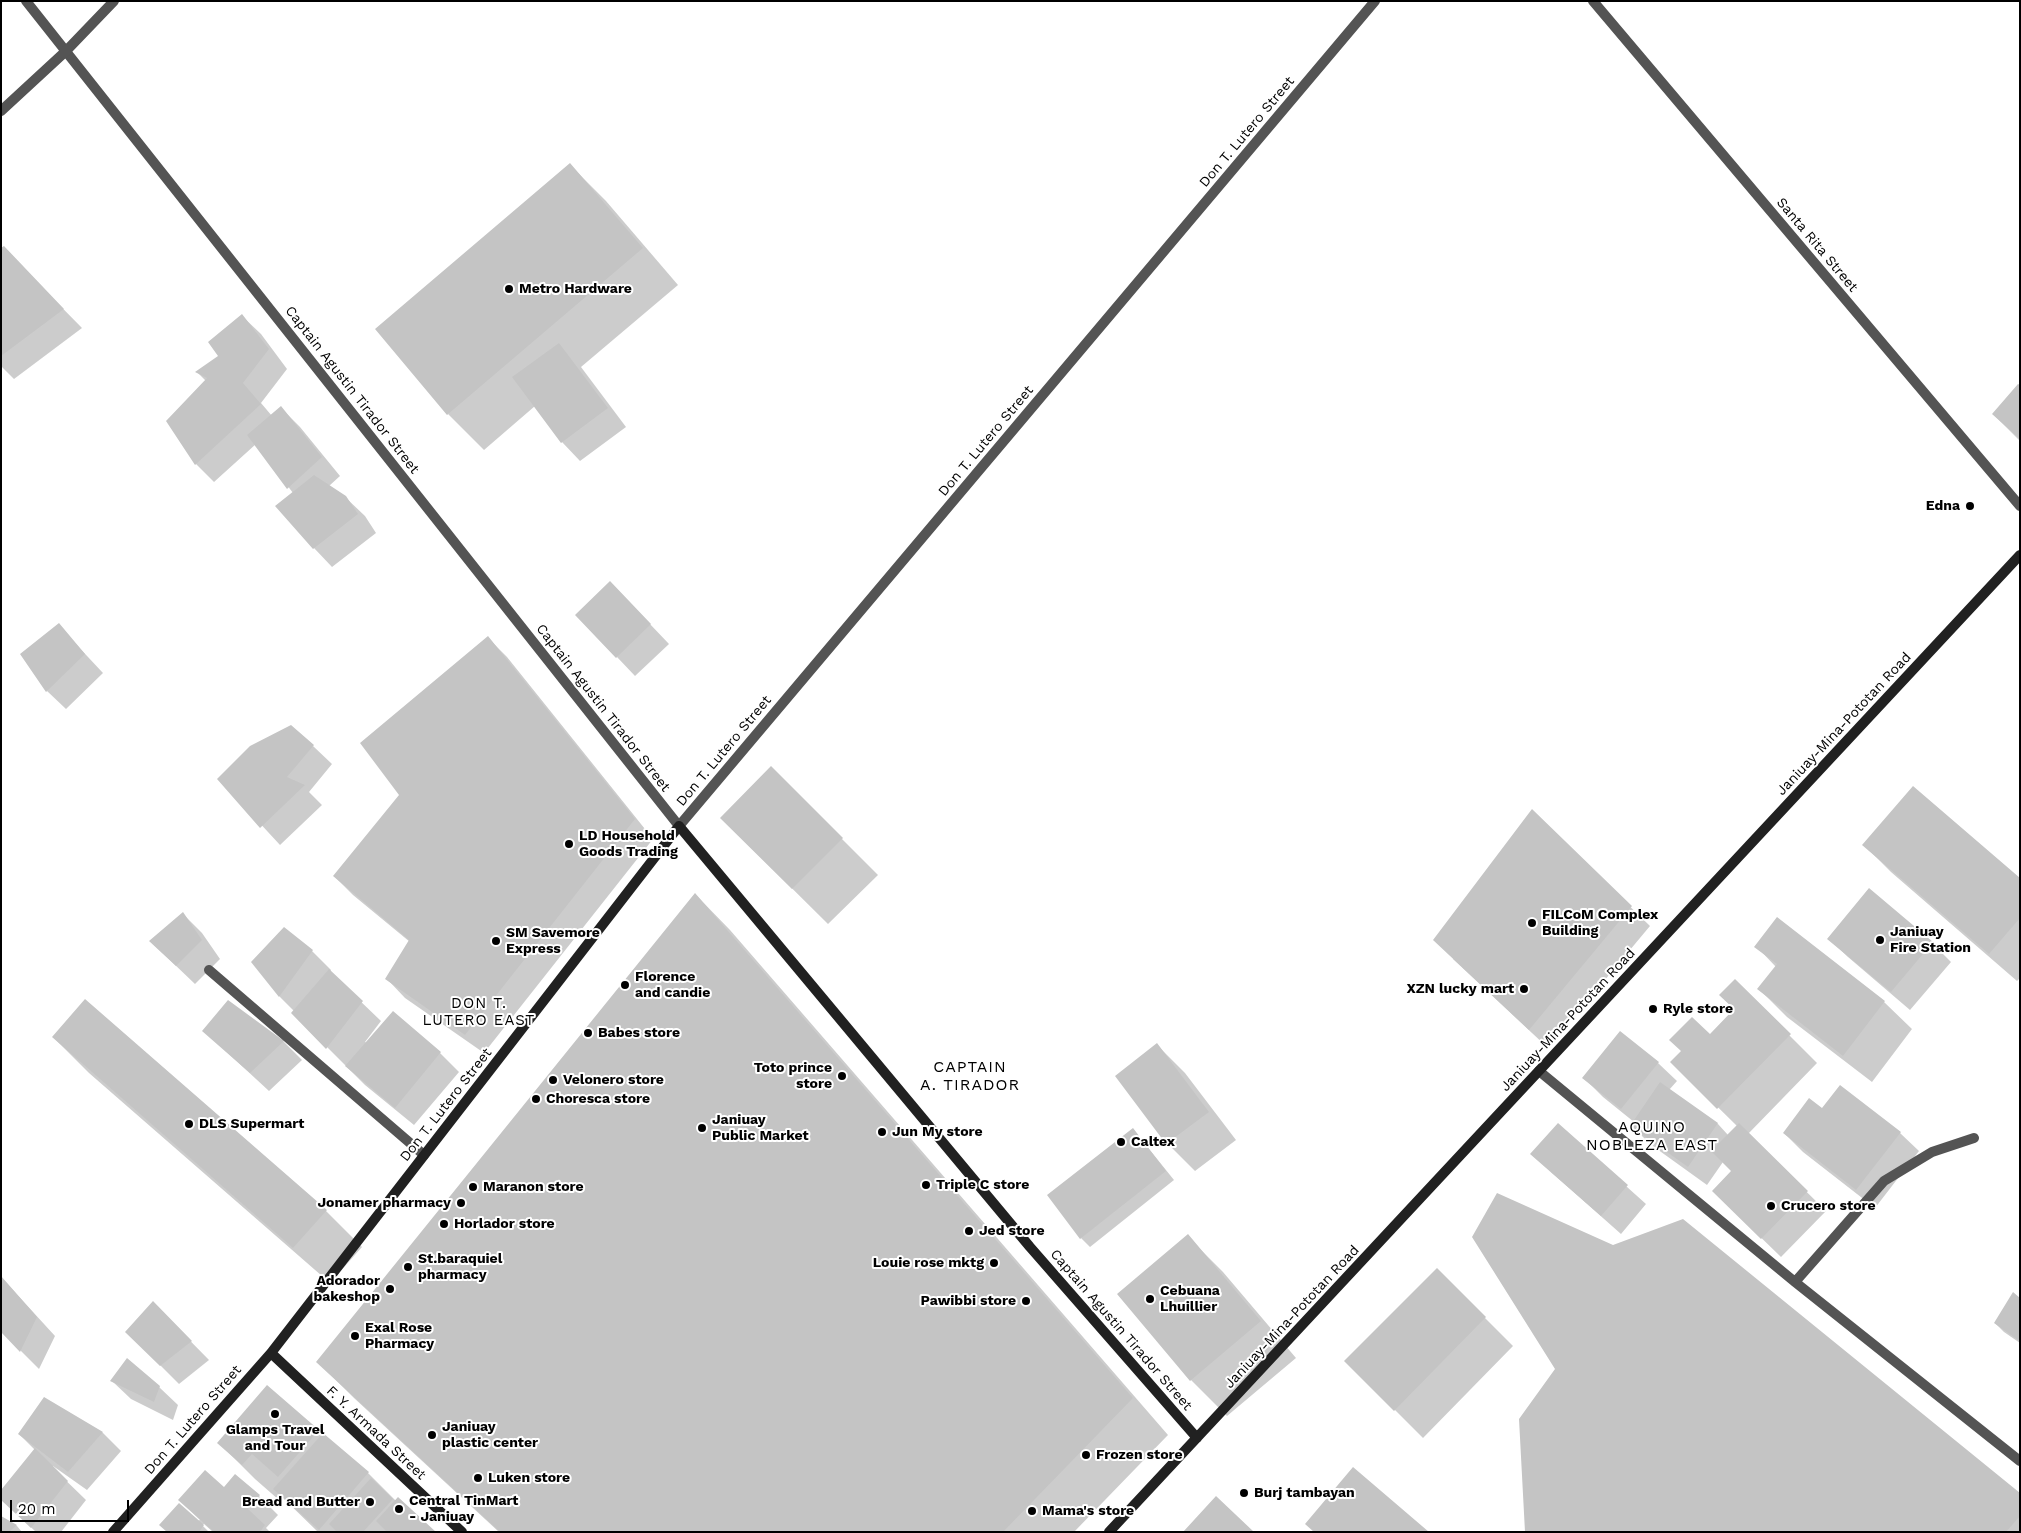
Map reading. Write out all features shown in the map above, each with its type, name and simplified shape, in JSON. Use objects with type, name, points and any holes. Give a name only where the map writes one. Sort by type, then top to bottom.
[{"type":"main road","name":"Janiuay-Mina-Pototan Road","points":[[1109,1532],[2020,555]]},
{"type":"main road","name":"Don T. Lutero Street","points":[[113,1532],[270,1354],[679,826]]},
{"type":"main road","name":"Captain Agustin Tirador Street","points":[[679,826],[1030,1247],[1197,1438]]},
{"type":"main road","name":"F. Y. Armada Street","points":[[270,1354],[462,1532]]},
{"type":"street","name":"Captain Agustin Tirador Street","points":[[26,1],[679,826]]},
{"type":"street","points":[[1,110],[66,51],[114,1]]},
{"type":"street","name":"Don T. Lutero Street","points":[[679,826],[1375,1]]},
{"type":"street","name":"Santa Rita Street","points":[[1593,1],[2020,506]]},
{"type":"street","points":[[209,970],[424,1155]]},
{"type":"street","points":[[1539,1071],[1795,1282],[2020,1461]]},
{"type":"street","points":[[1795,1282],[1884,1181],[1932,1152],[1974,1138]]},
{"type":"building","name":"Metro Hardware","points":[[570,163],[643,248],[447,415],[375,329]]},
{"type":"building","points":[[4,246],[64,309],[1,356],[1,248]]},
{"type":"building","points":[[242,314],[269,349],[243,383],[261,404],[195,465],[166,421],[207,378],[195,372],[218,356],[208,342]]},
{"type":"building","points":[[559,343],[608,408],[561,443],[512,377]]},
{"type":"building","points":[[2018,384],[2020,385],[2020,439],[1992,414]]},
{"type":"building","points":[[281,406],[322,457],[287,489],[247,435]]},
{"type":"building","points":[[314,475],[346,496],[358,514],[313,549],[275,506]]},
{"type":"building","points":[[610,581],[651,624],[616,658],[575,615]]},
{"type":"building","points":[[59,623],[85,654],[46,692],[20,654]]},
{"type":"building","points":[[488,636],[635,819],[465,1035],[385,979],[409,940],[333,876],[399,795],[360,743]]},
{"type":"building","points":[[291,725],[314,745],[287,777],[305,785],[260,828],[217,779],[250,746]]},
{"type":"building","points":[[771,766],[843,838],[792,889],[720,818]]},
{"type":"building","points":[[1913,786],[2020,878],[2020,918],[1989,954],[1862,845]]},
{"type":"building","name":"FILCoM Complex Building","points":[[1532,809],[1632,906],[1529,1030],[1433,940]]},
{"type":"building","name":"Janiuay Fire Station","points":[[1869,888],[1933,942],[1891,992],[1827,939]]},
{"type":"building","name":"Janiuay Public Market","points":[[695,893],[1133,1398],[1003,1532],[500,1532],[316,1362]]},
{"type":"building","points":[[183,912],[202,940],[176,966],[149,941]]},
{"type":"building","points":[[1777,917],[1885,1001],[1843,1056],[1757,989],[1777,964],[1754,947]]},
{"type":"building","points":[[284,927],[313,950],[279,997],[251,962]]},
{"type":"building","points":[[329,969],[363,1001],[326,1049],[291,1013]]},
{"type":"building","points":[[1735,979],[1791,1034],[1717,1109],[1670,1062],[1681,1051],[1669,1040],[1692,1017],[1710,1034],[1734,1009],[1719,995]]},
{"type":"building","name":"DLS Supermart","points":[[85,999],[327,1210],[293,1248],[52,1037]]},
{"type":"building","points":[[228,1000],[284,1041],[250,1073],[202,1031]]},
{"type":"building","points":[[393,1011],[441,1052],[395,1108],[345,1066]]},
{"type":"building","points":[[1620,1031],[1659,1062],[1621,1109],[1582,1078]]},
{"type":"building","points":[[1157,1043],[1209,1112],[1166,1144],[1115,1076]]},
{"type":"building","points":[[1660,1082],[1718,1123],[1688,1167],[1630,1126]]},
{"type":"building","points":[[1840,1085],[1901,1132],[1856,1190],[1783,1133],[1809,1098],[1822,1108]]},
{"type":"building","points":[[1558,1123],[1628,1185],[1601,1216],[1530,1154]]},
{"type":"building","points":[[1739,1123],[1808,1191],[1761,1239],[1712,1191],[1731,1171],[1711,1151]]},
{"type":"building","points":[[1133,1128],[1166,1171],[1080,1239],[1047,1195]]},
{"type":"building","points":[[1497,1193],[1613,1245],[1683,1219],[2020,1493],[2020,1516],[2006,1532],[1525,1532],[1519,1419],[1555,1369],[1472,1237]]},
{"type":"building","points":[[1188,1234],[1261,1321],[1190,1381],[1117,1294]]},
{"type":"building","points":[[1437,1268],[1486,1317],[1394,1411],[1344,1361]]},
{"type":"building","points":[[1,1276],[37,1317],[20,1352],[1,1332]]},
{"type":"building","points":[[2013,1292],[2020,1298],[2020,1338],[2018,1340],[1994,1323]]},
{"type":"building","points":[[153,1301],[192,1341],[160,1366],[125,1332]]},
{"type":"building","points":[[127,1358],[160,1386],[154,1402],[110,1381]]},
{"type":"building","points":[[267,1385],[319,1430],[278,1477],[252,1454],[242,1465],[217,1443]]},
{"type":"building","points":[[44,1397],[103,1432],[68,1472],[18,1434]]},
{"type":"building","points":[[323,1433],[369,1472],[319,1530],[273,1489]]},
{"type":"building","points":[[35,1448],[68,1481],[31,1528],[1,1500],[1,1490]]},
{"type":"building","points":[[1353,1467],[1429,1532],[1314,1532],[1305,1524]]},
{"type":"building","points":[[205,1470],[224,1487],[235,1474],[260,1495],[248,1509],[265,1525],[260,1532],[214,1532],[178,1500]]},
{"type":"building","points":[[371,1478],[393,1499],[363,1532],[337,1532],[329,1524]]},
{"type":"building","points":[[1216,1496],[1254,1532],[1183,1532]]},
{"type":"building","name":"Central TinMart - Janiuay","points":[[398,1497],[436,1532],[387,1532],[376,1521]]},
{"type":"building","points":[[179,1503],[204,1525],[199,1532],[167,1532],[159,1525]]},
{"type":"building","points":[[1,1516],[17,1525],[9,1532],[1,1532]]},
{"type":"place","name":"Metro Hardware","points":[[509,289]]},
{"type":"place","name":"Edna","points":[[1970,506]]},
{"type":"place","name":"LD Household Goods Trading","points":[[569,844]]},
{"type":"place","name":"FILCoM Complex Building","points":[[1532,923]]},
{"type":"place","name":"Janiuay Fire Station","points":[[1880,940]]},
{"type":"place","name":"SM Savemore Express","points":[[496,941]]},
{"type":"place","name":"Florence and candie","points":[[625,985]]},
{"type":"place","name":"XZN lucky mart","points":[[1524,989]]},
{"type":"place","name":"Ryle store","points":[[1653,1009]]},
{"type":"place","name":"Babes store","points":[[588,1033]]},
{"type":"place","name":"Toto prince store","points":[[842,1076]]},
{"type":"place","name":"Velonero store","points":[[553,1080]]},
{"type":"place","name":"Choresca store","points":[[536,1099]]},
{"type":"place","name":"DLS Supermart","points":[[189,1124]]},
{"type":"place","name":"Janiuay Public Market","points":[[702,1128]]},
{"type":"place","name":"Jun My store","points":[[882,1132]]},
{"type":"place","name":"Caltex","points":[[1121,1142]]},
{"type":"place","name":"Triple C store","points":[[926,1185]]},
{"type":"place","name":"Maranon store","points":[[473,1187]]},
{"type":"place","name":"Jonamer pharmacy","points":[[461,1203]]},
{"type":"place","name":"Crucero store","points":[[1771,1206]]},
{"type":"place","name":"Horlador store","points":[[444,1224]]},
{"type":"place","name":"Jed store","points":[[969,1231]]},
{"type":"place","name":"Louie rose mktg","points":[[994,1263]]},
{"type":"place","name":"St.baraquiel pharmacy","points":[[408,1267]]},
{"type":"place","name":"Adorador bakeshop","points":[[390,1289]]},
{"type":"place","name":"Cebuana Lhuillier","points":[[1150,1299]]},
{"type":"place","name":"Pawibbi store","points":[[1026,1301]]},
{"type":"place","name":"Exal Rose Pharmacy","points":[[355,1336]]},
{"type":"place","name":"Glamps Travel and Tour","points":[[275,1414]]},
{"type":"place","name":"Janiuay plastic center","points":[[432,1435]]},
{"type":"place","name":"Frozen store","points":[[1086,1455]]},
{"type":"place","name":"Luken store","points":[[478,1478]]},
{"type":"place","name":"Burj tambayan","points":[[1244,1493]]},
{"type":"place","name":"Bread and Butter","points":[[370,1502]]},
{"type":"place","name":"Central TinMart - Janiuay","points":[[399,1509]]},
{"type":"place","name":"Mama's store","points":[[1032,1511]]},
{"type":"district","name":"DON T. LUTERO EAST","points":[[479,1012]]},
{"type":"district","name":"CAPTAIN A. TIRADOR","points":[[970,1076]]},
{"type":"district","name":"AQUINO NOBLEZA EAST","points":[[1652,1136]]}]
